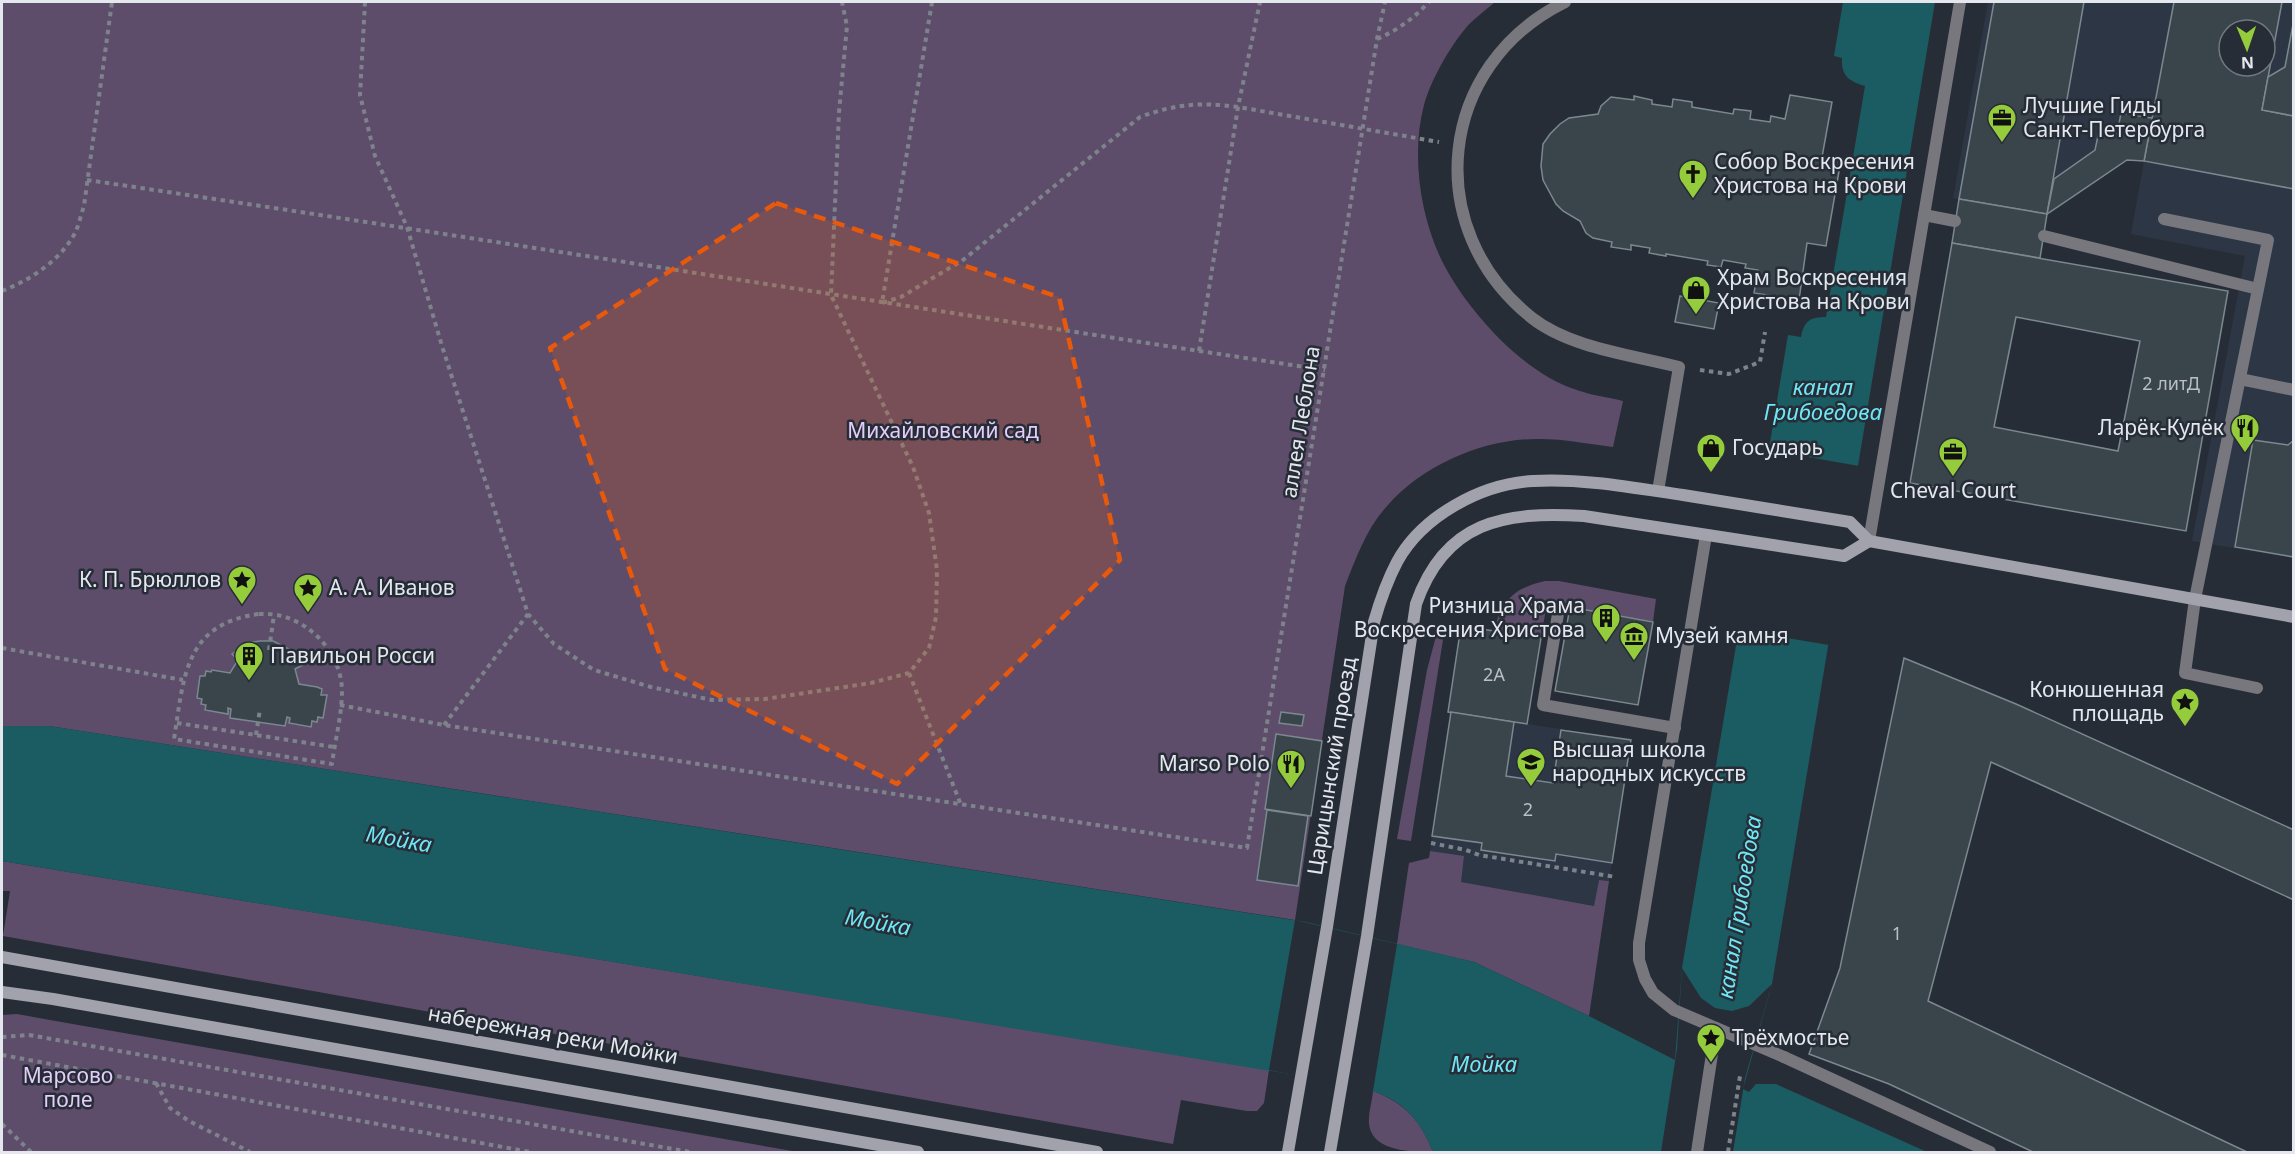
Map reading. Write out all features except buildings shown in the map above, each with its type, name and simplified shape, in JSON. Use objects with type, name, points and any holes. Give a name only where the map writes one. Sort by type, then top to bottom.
[{"type":"main road","name":"Царицынский проезд","points":[[1288,1152],[1374,622],[1394,568],[1413,540],[1449,510],[1470,497],[1513,483],[1534,481],[1658,491],[1850,522],[1869,541]]},
{"type":"main road","points":[[1330,1152],[1366,936],[1416,604],[1424,584],[1445,552],[1474,531],[1512,516],[1531,514],[1584,516],[1844,556],[1869,541],[2294,617]]},
{"type":"main road","name":"набережная реки Мойки","points":[[2,957],[1097,1152]]},
{"type":"main road","points":[[2,992],[54,999],[918,1152]]},
{"type":"street","points":[[1565,2],[1542,13],[1507,41],[1480,78],[1467,111],[1457,164],[1461,209],[1476,251],[1501,289],[1534,319],[1573,341],[1678,367],[1658,491]]},
{"type":"street","points":[[1869,541],[1960,2]]},
{"type":"street","points":[[1924,215],[1955,221]]},
{"type":"street","points":[[2164,219],[2268,240],[2195,599],[2185,673],[2257,688]]},
{"type":"street","points":[[2044,236],[2258,290]]},
{"type":"street","points":[[2240,379],[2294,390]]},
{"type":"street","points":[[1706,535],[1639,943],[1639,960],[1645,979],[1653,993],[1674,1010],[1784,1057],[1990,1152]]},
{"type":"street","points":[[1558,614],[1543,705],[1675,729]]},
{"type":"street","points":[[1697,1152],[1716,1028]]},
{"type":"path","points":[[2,291],[31,277],[56,258],[75,233],[84,206],[112,2]]},
{"type":"path","points":[[365,2],[360,95],[375,156],[407,227],[442,346],[528,614],[554,644],[594,670],[651,687],[712,700],[765,699],[819,692],[871,683],[909,673],[929,648],[936,617],[937,570],[929,513],[913,467],[831,296],[839,112],[847,26],[842,2]]},
{"type":"path","points":[[882,303],[932,2]]},
{"type":"path","points":[[1199,351],[1239,107],[1260,2]]},
{"type":"path","name":"аллея Леблона","points":[[961,805],[1247,848],[1362,128],[1385,2]]},
{"type":"path","points":[[1377,39],[1394,32],[1418,14],[1429,2]]},
{"type":"path","points":[[882,303],[901,297],[963,260],[1140,117],[1166,107],[1208,103],[1418,138]]},
{"type":"path","points":[[87,180],[407,227],[831,296],[1325,370]]},
{"type":"path","points":[[1678,367],[1728,375],[1760,362],[1765,332]]},
{"type":"path","points":[[259,614],[274,615],[300,622],[330,651],[339,669],[342,690],[332,764],[174,739],[183,680],[192,656],[204,639],[220,625],[239,616],[259,614]]},
{"type":"path","points":[[444,725],[528,614]]},
{"type":"path","points":[[269,650],[274,615]]},
{"type":"path","points":[[2,648],[183,680]]},
{"type":"path","points":[[909,673],[961,805]]},
{"type":"path","points":[[340,705],[444,725],[961,805]]},
{"type":"path","points":[[256,735],[260,709]]},
{"type":"path","points":[[177,723],[334,747]]},
{"type":"path","points":[[1431,843],[1479,855],[1519,858],[1616,877]]},
{"type":"path","points":[[2,1037],[29,1035],[690,1152]]},
{"type":"path","points":[[2,1055],[530,1152]]},
{"type":"path","points":[[1728,1152],[1740,1076]]},
{"type":"path","points":[[156,1083],[170,1108],[189,1121],[250,1152]]},
{"type":"path","points":[[2,1124],[31,1152]]},
{"type":"highlighted area","points":[[776,203],[1059,297],[1120,560],[897,784],[665,669],[550,348]]},
{"type":"shaded area","points":[[1988,2],[2293,2],[2293,558],[2192,541],[2245,256],[2131,234],[2144,161],[2127,160],[2047,214],[1953,198]]},
{"type":"shaded area","name":"Высшая школа народных искусств","points":[[1461,626],[1541,638],[1528,724],[1631,740],[1609,881],[1599,880],[1595,906],[1460,882],[1464,857],[1430,851],[1451,713],[1448,712]]},
{"type":"green space","name":"Михайловский сад","points":[[2,2],[1495,2],[1468,25],[1453,46],[1435,76],[1424,105],[1420,124],[1418,164],[1428,225],[1452,280],[1481,318],[1516,354],[1554,381],[1580,391],[1623,401],[1613,447],[1540,439],[1499,443],[1478,449],[1457,456],[1419,477],[1388,505],[1374,523],[1345,586],[1295,920],[49,726],[2,726]]},
{"type":"green space","points":[[1545,581],[1559,581],[1656,599],[1653,622],[1547,603],[1541,638],[1494,630],[1505,603],[1511,597],[1525,587]]},
{"type":"green space","points":[[1439,625],[1445,627],[1411,841],[1397,839],[1427,670]]},
{"type":"green space","points":[[1430,851],[1464,856],[1461,882],[1594,906],[1599,880],[1609,881],[1589,1016],[1474,962],[1397,944],[1409,863],[1429,858]]},
{"type":"green space","points":[[2,861],[1269,1070],[1264,1103],[1257,1111],[1247,1111],[1181,1100],[1173,1144],[3,936],[10,891],[2,891]]},
{"type":"green space","name":"Марсово поле","points":[[17,1014],[798,1152],[2,1152],[2,1015]]},
{"type":"green space","points":[[1373,1091],[1394,1101],[1410,1114],[1423,1131],[1433,1152],[1405,1151],[1377,1140],[1369,1124]]},
{"type":"water","name":"Мойка","points":[[1843,2],[1935,2],[1772,984],[1743,1089],[1749,1092],[1756,1084],[1776,1084],[1927,1152],[1433,1152],[1422,1130],[1410,1114],[1396,1102],[1363,1088],[1344,1084],[2,861],[2,726],[49,726],[1306,922],[1474,962],[1589,1016],[1675,1060],[1682,968],[1788,335],[1801,337],[1809,321],[1826,317],[1865,86],[1847,77],[1843,69],[1842,58],[1834,56]]},
{"type":"pier","points":[[1768,450],[1859,466],[1829,645],[1738,630]]},
{"type":"pier","points":[[1295,920],[1397,944],[1373,1091],[1269,1070]]},
{"type":"pier","points":[[1682,968],[1701,998],[1715,1008],[1732,1011],[1749,1006],[1772,984],[1745,1078],[1733,1152],[1661,1152],[1677,1049]]},
{"type":"place","name":"Лучшие Гиды Санкт-Петербурга","points":[[2002,144]]},
{"type":"place","name":"Собор Воскресения Христова на Крови","points":[[1693,200]]},
{"type":"place","name":"Храм Воскресения Христова на Крови","points":[[1696,316]]},
{"type":"place","name":"Ларёк-Кулёк","points":[[2245,454]]},
{"type":"place","name":"Государь","points":[[1711,474]]},
{"type":"place","name":"Cheval Court","points":[[1953,478]]},
{"type":"place","name":"К. П. Брюллов","points":[[242,606]]},
{"type":"place","name":"А. А. Иванов","points":[[308,614]]},
{"type":"place","name":"Ризница Храма Воскресения Христова","points":[[1606,644]]},
{"type":"place","name":"Музей камня","points":[[1634,662]]},
{"type":"place","name":"Павильон Росси","points":[[249,682]]},
{"type":"place","name":"Конюшенная площадь","points":[[2185,728]]},
{"type":"place","name":"Высшая школа народных искусств","points":[[1531,788]]},
{"type":"place","name":"Marso Polo","points":[[1291,790]]},
{"type":"place","name":"Трёхмостье","points":[[1711,1064]]},
{"type":"water label","name":"канал Грибоедова","points":[[1823,400]]},
{"type":"water label","name":"канал Грибоедова","points":[[1739,907]]}]
